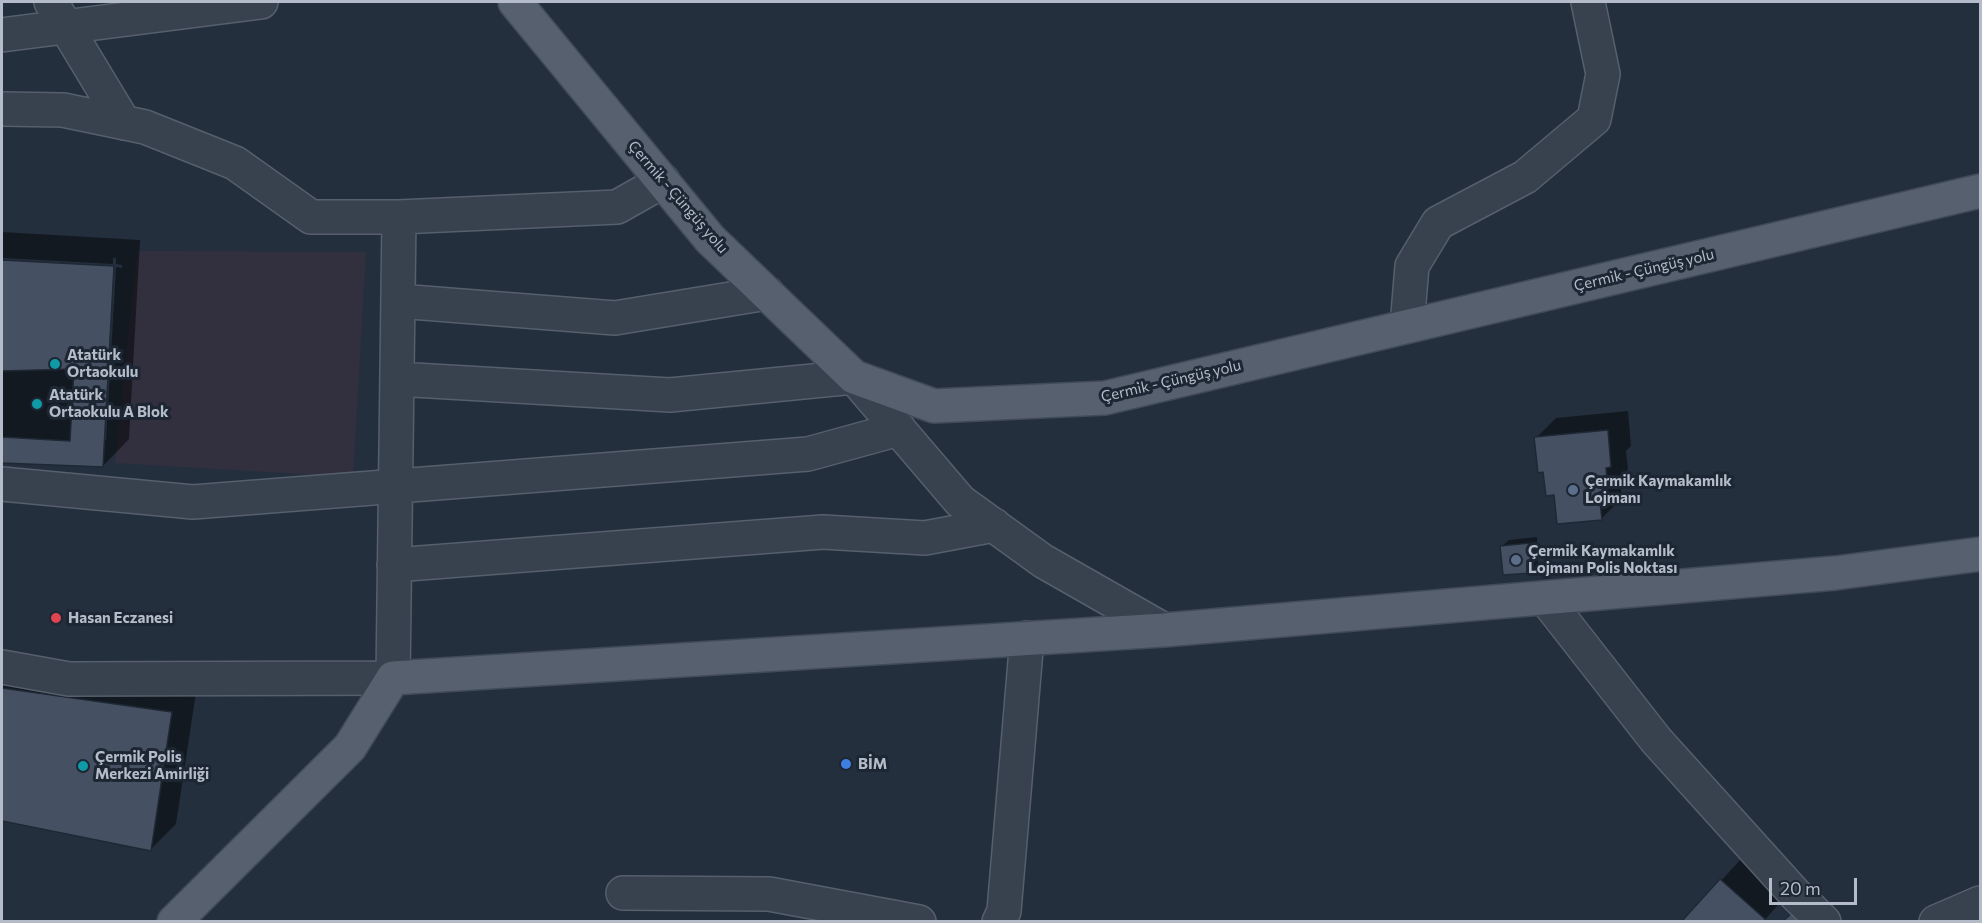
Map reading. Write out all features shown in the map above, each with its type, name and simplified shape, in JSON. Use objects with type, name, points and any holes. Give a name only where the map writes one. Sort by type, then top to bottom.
[{"type":"main road","name":"Çermik - Çüngüş yolu","points":[[515,2],[710,238],[854,377],[934,406],[1105,398],[1980,191]]},
{"type":"main road","points":[[174,921],[350,747],[393,678],[1164,630],[1836,573],[1980,554]]},
{"type":"street","points":[[2,35],[59,14],[261,2]]},
{"type":"street","points":[[1407,326],[1412,266],[1438,223],[1525,177],[1594,119],[1603,74],[1588,2]]},
{"type":"street","points":[[59,14],[124,123]]},
{"type":"street","points":[[2,109],[63,110],[145,127],[236,163],[311,217],[399,217],[618,207],[663,181]]},
{"type":"street","points":[[2,667],[69,678],[393,678],[399,217]]},
{"type":"street","points":[[398,301],[615,318],[767,293]]},
{"type":"street","points":[[397,379],[670,395],[854,377],[960,501],[1043,561],[1164,630]]},
{"type":"street","points":[[2,484],[193,502],[808,454],[899,429]]},
{"type":"street","points":[[394,566],[824,532],[925,538],[994,525]]},
{"type":"street","points":[[1545,598],[1656,740],[1796,895],[1824,921]]},
{"type":"street","points":[[999,921],[1004,911],[1027,638]]},
{"type":"street","points":[[623,893],[769,894],[919,921]]},
{"type":"street","points":[[1936,921],[1980,903]]},
{"type":"shaded area","points":[[137,251],[366,252],[353,477],[115,463]]},
{"type":"building","name":"Atatürk Ortaokulu","points":[[2,260],[114,266],[103,467],[2,463]]},
{"type":"building","name":"Atatürk Ortaokulu A Blok","points":[[74,369],[70,441],[2,437],[2,371]]},
{"type":"building","name":"Çermik Kaymakamlık Lojmanı","points":[[1608,430],[1611,467],[1606,468],[1608,491],[1599,492],[1602,520],[1557,524],[1554,495],[1546,496],[1543,472],[1538,473],[1534,437]]},
{"type":"building","name":"Çermik Kaymakamlık Lojmanı Polis Noktası","points":[[1530,543],[1532,573],[1503,575],[1500,546]]},
{"type":"building","name":"Çermik Polis Merkezi Amirliği","points":[[2,688],[172,712],[151,851],[2,821]]},
{"type":"building","points":[[1720,879],[1765,919],[1763,922],[1681,922]]},
{"type":"building","points":[[1793,912],[1801,922],[1782,922]]},
{"type":"place","name":"Atatürk Ortaokulu","points":[[55,364]]},
{"type":"place","name":"Atatürk Ortaokulu A Blok","points":[[37,404]]},
{"type":"place","name":"Çermik Kaymakamlık Lojmanı","points":[[1573,490]]},
{"type":"place","name":"Çermik Kaymakamlık Lojmanı Polis Noktası","points":[[1516,560]]},
{"type":"place","name":"Hasan Eczanesi","points":[[56,618]]},
{"type":"place","name":"BİM","points":[[846,764]]},
{"type":"place","name":"Çermik Polis Merkezi Amirliği","points":[[83,766]]}]
